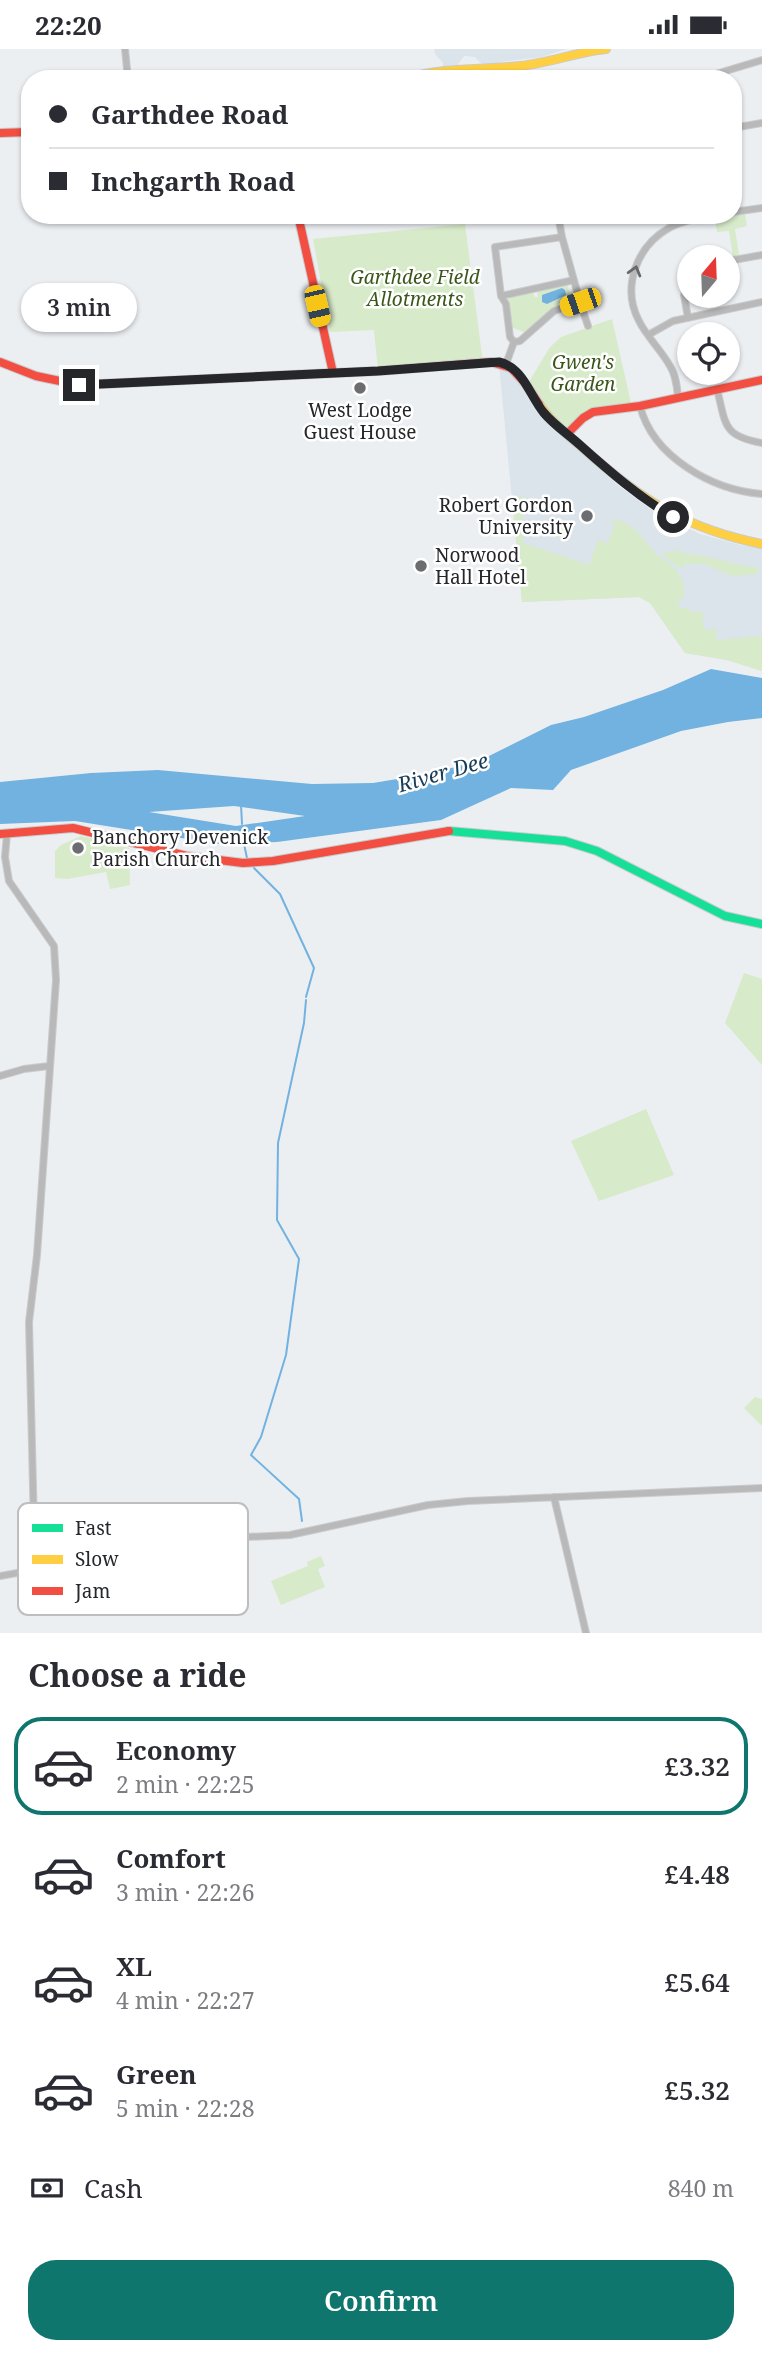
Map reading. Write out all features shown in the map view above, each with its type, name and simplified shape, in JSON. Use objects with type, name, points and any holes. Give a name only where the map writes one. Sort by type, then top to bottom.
[{"type":"street","points":[[125,49],[127,70]]},
{"type":"street","points":[[461,70],[536,64],[585,51],[606,49]]},
{"type":"street","points":[[729,70],[762,60]]},
{"type":"street","points":[[742,126],[762,123]]},
{"type":"street","points":[[0,133],[21,132]]},
{"type":"street","points":[[742,211],[762,208]]},
{"type":"street","points":[[300,224],[333,373]]},
{"type":"street","points":[[560,224],[588,326]]},
{"type":"street","points":[[678,224],[654,238],[641,254],[633,274],[632,295],[638,318],[671,366],[678,397]]},
{"type":"street","points":[[514,342],[510,337],[506,304],[501,296],[495,247],[562,237]]},
{"type":"street","points":[[740,259],[762,255]]},
{"type":"street","points":[[501,296],[574,280]]},
{"type":"street","points":[[514,342],[520,341],[554,311],[580,302]]},
{"type":"street","points":[[648,335],[661,326],[688,318],[762,302]]},
{"type":"street","points":[[686,308],[688,318]]},
{"type":"street","points":[[502,363],[514,342]]},
{"type":"street","points":[[0,362],[36,376],[79,385],[502,363],[527,385],[543,412],[625,484],[673,517],[720,535],[762,544]]},
{"type":"street","points":[[568,434],[587,414],[762,380]]},
{"type":"street","points":[[718,389],[725,422],[733,434],[745,440],[762,443]]},
{"type":"street","points":[[640,405],[651,432],[686,466],[722,486],[762,493]]},
{"type":"street","points":[[33,1503],[29,1322],[37,1255],[56,980],[54,946],[9,881],[4,834],[73,828],[187,856],[243,863],[273,861],[454,830],[565,841],[615,859],[725,916],[762,924]]},
{"type":"street","points":[[0,1076],[49,1066]]},
{"type":"street","points":[[248,1537],[290,1535],[428,1505],[762,1488]]},
{"type":"street","points":[[554,1497],[586,1633]]},
{"type":"street","points":[[0,1576],[18,1572]]},
{"type":"shaded area","points":[[434,49],[566,49],[542,57],[482,64],[475,57],[464,56],[456,67],[443,68],[443,63]]},
{"type":"shaded area","name":"Robert Gordon University","points":[[499,365],[516,374],[540,413],[556,430],[619,486],[653,511],[700,534],[762,548],[762,671],[727,660],[685,653],[650,603],[639,597],[522,602]]},
{"type":"green space","points":[[742,214],[745,214],[747,226],[735,229],[737,245],[731,245],[729,231],[717,232],[716,224],[742,224]]},
{"type":"green space","name":"Garthdee Field Allotments","points":[[465,224],[483,363],[378,371],[374,330],[330,332],[313,239]]},
{"type":"green space","points":[[567,284],[572,302],[547,313],[526,333],[511,327],[510,297],[533,293],[538,297],[537,292],[540,289]]},
{"type":"green space","name":"Gwen's Garden","points":[[612,319],[632,407],[593,412],[567,434],[527,385],[550,347],[561,337]]},
{"type":"green space","points":[[523,496],[523,543],[589,565],[598,540],[608,543],[615,522],[611,518],[624,522],[638,532],[655,553],[678,571],[679,578],[683,578],[684,598],[679,599],[679,608],[689,608],[689,612],[702,611],[704,630],[716,629],[717,640],[762,636],[762,671],[727,660],[685,653],[650,603],[639,597],[522,602],[512,497]]},
{"type":"green space","points":[[553,520],[571,527],[567,541],[548,534]]},
{"type":"green space","points":[[681,550],[682,553],[758,567],[758,574],[732,576],[704,564],[684,564],[684,569],[669,561],[662,553]]},
{"type":"green space","points":[[81,836],[129,848],[130,885],[110,889],[106,872],[67,879],[55,878],[55,851],[61,845]]},
{"type":"green space","points":[[744,973],[762,979],[762,1065],[725,1023]]},
{"type":"green space","points":[[646,1109],[674,1175],[599,1201],[571,1141]]},
{"type":"green space","points":[[755,1397],[762,1399],[762,1426],[744,1408]]},
{"type":"green space","points":[[321,1556],[325,1566],[318,1569],[325,1587],[281,1605],[271,1581],[308,1566],[307,1562]]},
{"type":"water","points":[[562,288],[566,295],[547,304],[542,302],[542,295]]},
{"type":"water","name":"River Dee","points":[[711,669],[762,678],[762,718],[681,731],[571,770],[553,790],[511,788],[441,820],[277,842],[219,844],[75,821],[0,824],[0,782],[158,770],[312,784],[373,783],[433,773],[481,760],[551,725],[584,717],[663,690]],"holes":[[[234,806],[305,816],[236,826],[149,812]]]},
{"type":"waterway","points":[[241,805],[242,824]]},
{"type":"waterway","points":[[244,844],[247,858]]},
{"type":"waterway","points":[[254,868],[280,894],[314,968],[306,997]]},
{"type":"waterway","points":[[302,1521],[299,1499],[251,1455],[261,1437],[286,1355],[299,1259],[277,1220],[278,1143],[304,1023],[306,1000]]},
{"type":"traffic: fast","points":[[449,831],[565,841],[597,851],[725,916],[762,924]]},
{"type":"traffic: slow","points":[[462,70],[531,65],[606,49]]},
{"type":"traffic: slow","points":[[539,404],[566,433],[645,498],[687,521],[735,538],[762,544]]},
{"type":"traffic: jam","points":[[0,133],[21,132]]},
{"type":"traffic: jam","points":[[300,224],[333,373]]},
{"type":"traffic: jam","points":[[0,362],[36,376],[79,385],[378,371],[491,362],[511,368],[539,404]]},
{"type":"traffic: jam","points":[[567,434],[593,412],[640,406],[762,380]]},
{"type":"traffic: jam","points":[[0,834],[73,828],[187,856],[243,863],[273,861],[449,831]]},
{"type":"place","name":"West Lodge Guest House","points":[[360,388]]},
{"type":"place","name":"Robert Gordon University","points":[[587,516]]},
{"type":"place","name":"Norwood Hall Hotel","points":[[421,566]]},
{"type":"place","name":"Banchory Devenick Parish Church","points":[[78,848]]},
{"type":"route","points":[[79,385],[378,371],[499,362],[517,373],[552,421],[612,474],[673,517]]}]
